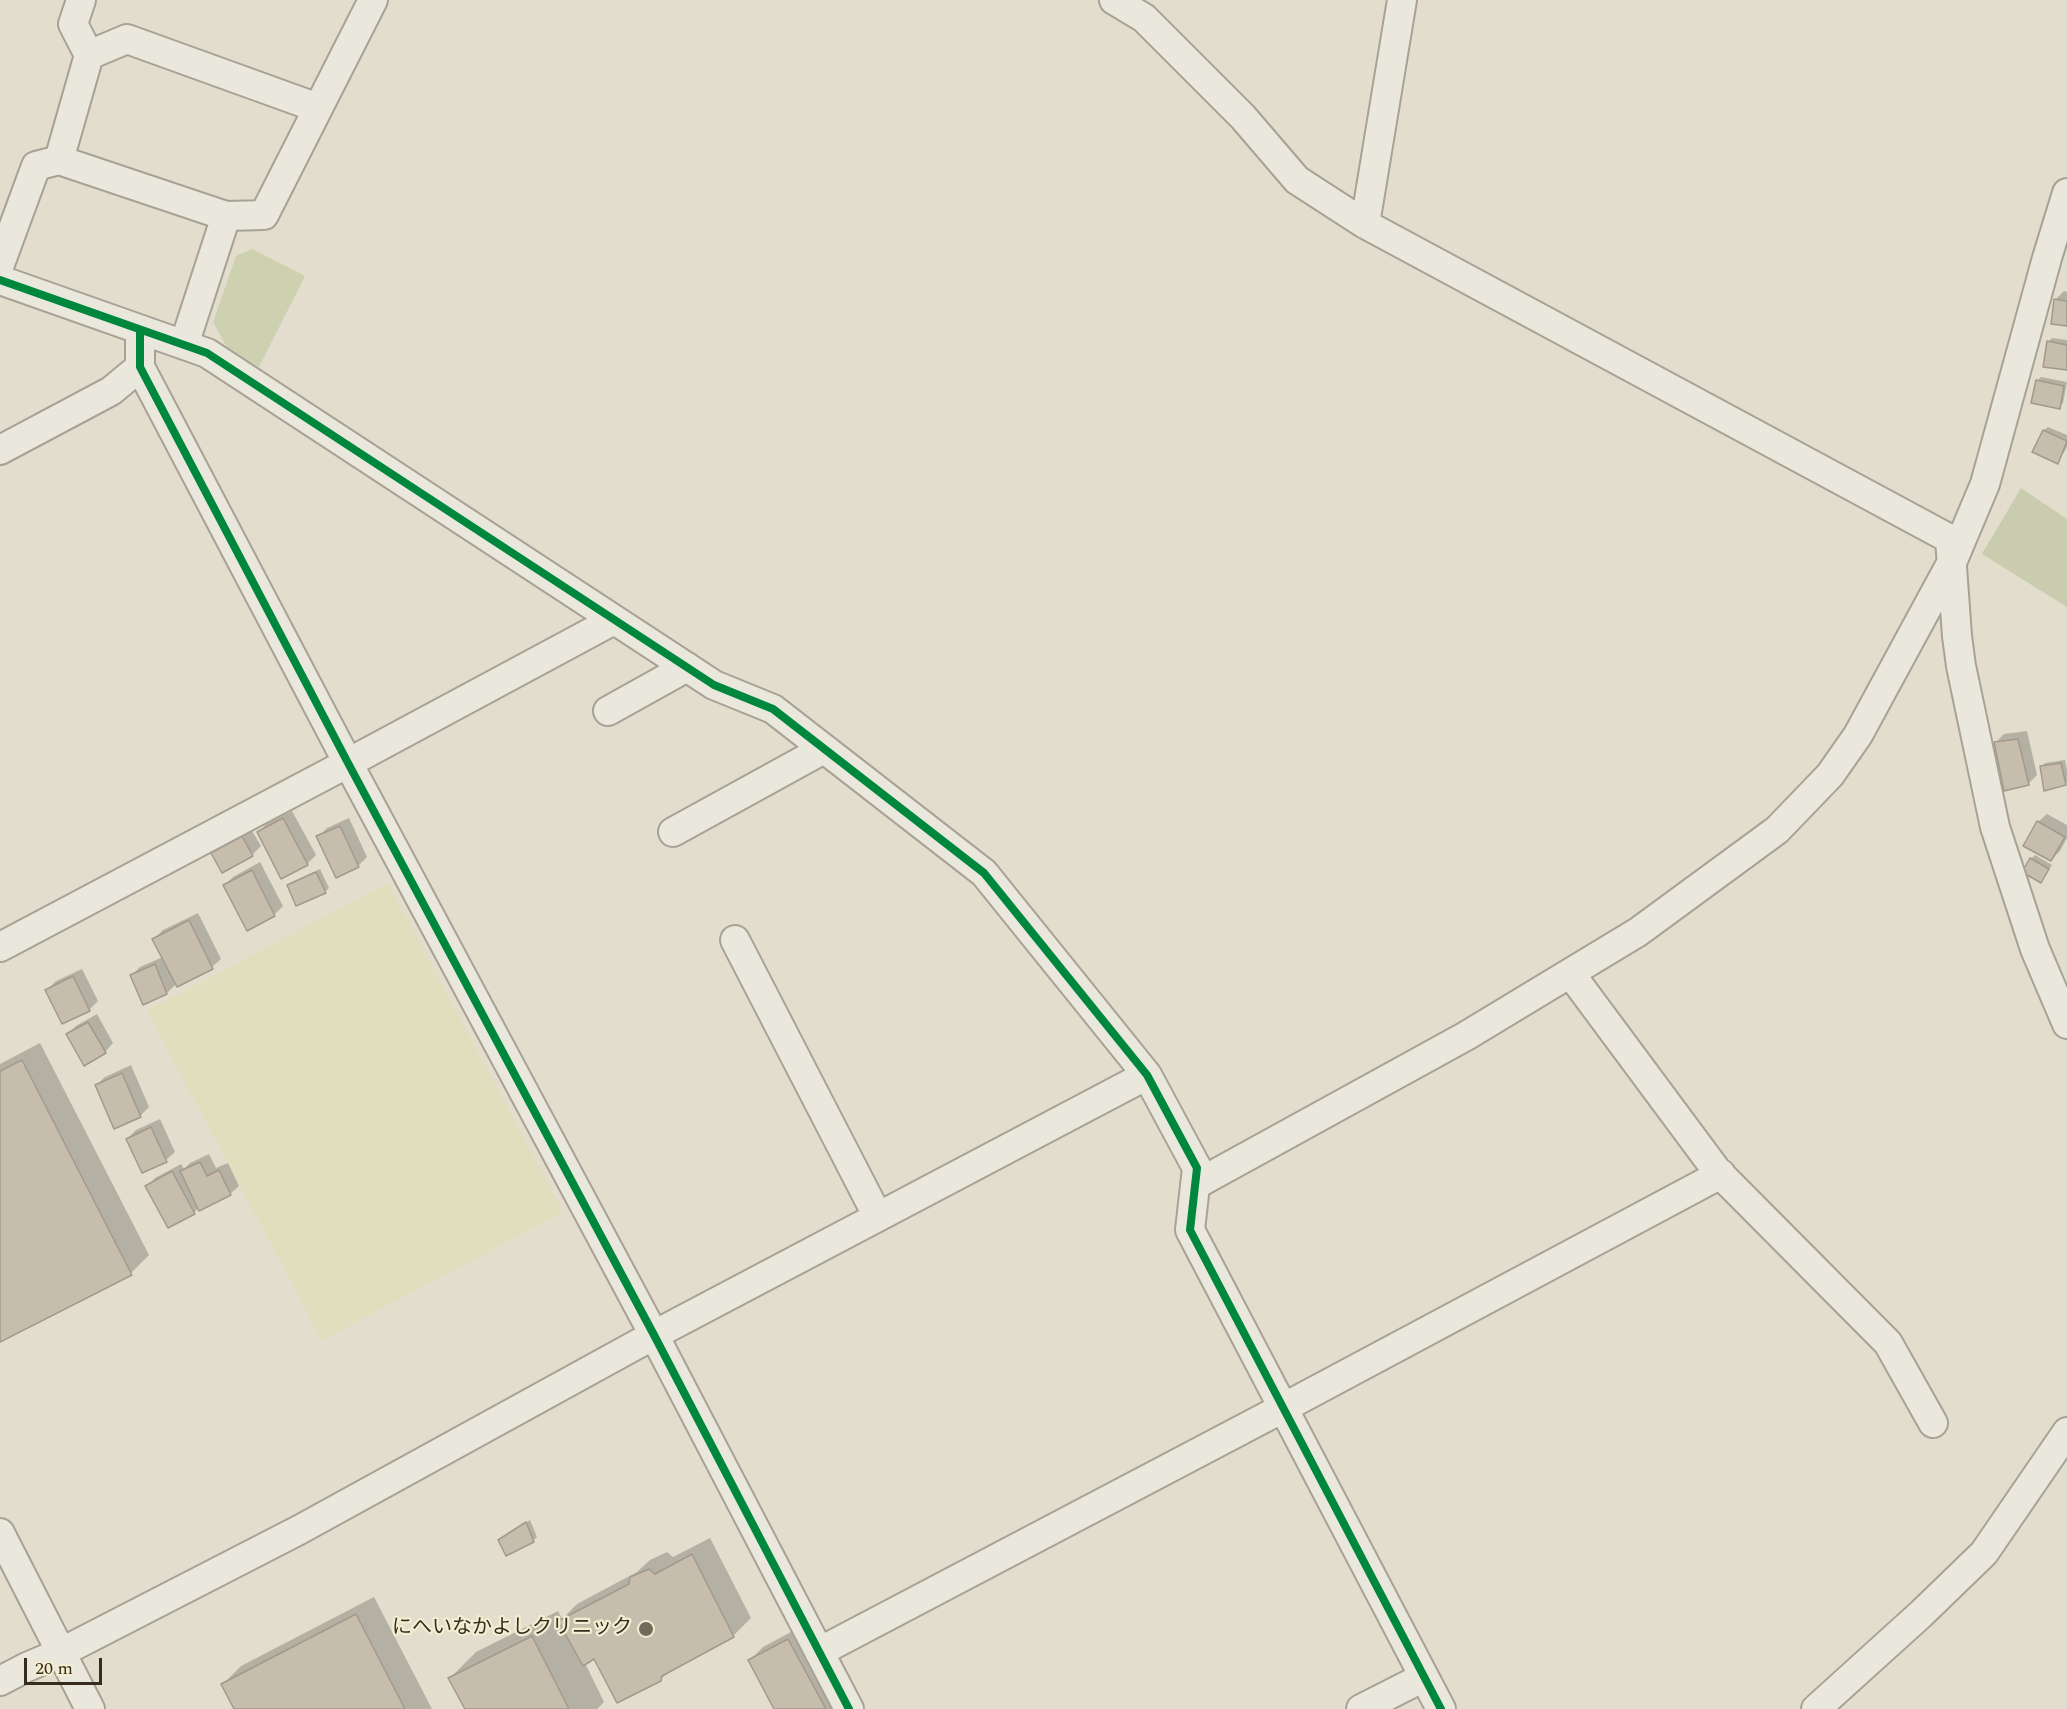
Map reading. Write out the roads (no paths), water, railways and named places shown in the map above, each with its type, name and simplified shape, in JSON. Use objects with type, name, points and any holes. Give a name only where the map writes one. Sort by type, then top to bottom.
[{"type":"street","points":[[59,160],[88,55],[73,24],[81,0]]},
{"type":"street","points":[[0,264],[36,166],[59,160],[226,216],[264,215],[373,0]]},
{"type":"street","points":[[1114,0],[1144,18],[1243,117],[1297,180],[1365,224],[1950,539],[1961,666],[1995,827],[2035,949],[2067,1024]]},
{"type":"street","points":[[1365,224],[1402,0]]},
{"type":"street","points":[[88,55],[127,39],[318,108]]},
{"type":"street","points":[[1195,1185],[1466,1036],[1638,932],[1777,830],[1830,775],[1858,735],[1953,560],[1985,484],[2057,259],[2067,193]]},
{"type":"street","points":[[184,345],[226,216]]},
{"type":"street","points":[[0,280],[207,353],[687,668],[714,684],[773,709],[984,873],[1147,1075],[1197,1168],[1190,1230],[1441,1709]]},
{"type":"street","points":[[140,330],[140,367],[348,764],[654,1335],[849,1709]]},
{"type":"street","points":[[0,450],[111,391],[140,367]]},
{"type":"street","points":[[0,947],[348,764],[614,620]]},
{"type":"street","points":[[608,711],[687,668]]},
{"type":"street","points":[[673,832],[824,749]]},
{"type":"street","points":[[735,940],[878,1217]]},
{"type":"street","points":[[1570,973],[1721,1174],[1888,1343],[1933,1423]]},
{"type":"street","points":[[0,1681],[60,1653],[299,1530],[654,1335],[1147,1075]]},
{"type":"street","points":[[819,1652],[1721,1174]]},
{"type":"street","points":[[1816,1709],[1984,1554],[2067,1432]]},
{"type":"street","points":[[0,1533],[90,1709]]},
{"type":"street","points":[[1361,1709],[1424,1677]]},
{"type":"place","name":"にへいなかよしクリニック","points":[[646,1629]]}]
